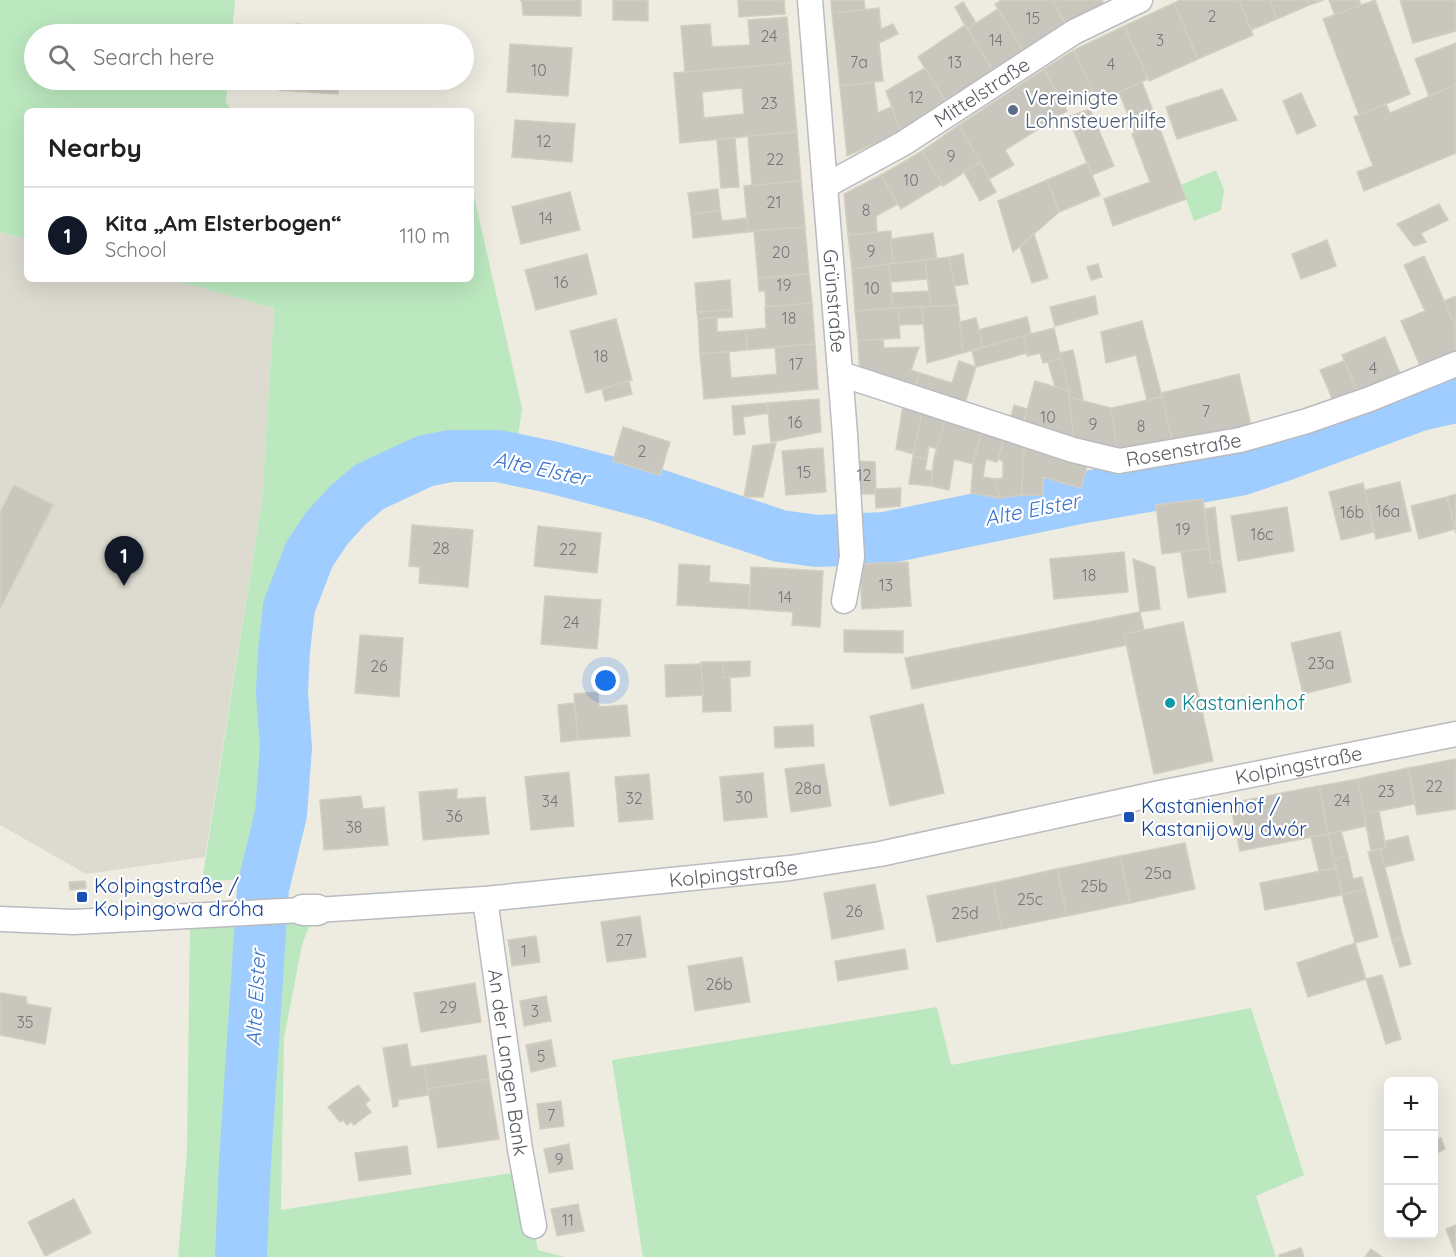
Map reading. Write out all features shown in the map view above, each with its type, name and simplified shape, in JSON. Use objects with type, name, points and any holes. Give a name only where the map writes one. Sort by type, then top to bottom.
[{"type":"street","name":"Grünstraße","points":[[810,0],[841,374],[850,519],[852,556],[844,601]]},
{"type":"street","name":"Mittelstraße","points":[[825,186],[904,143],[1074,32],[1140,0]]},
{"type":"street","name":"Rosenstraße","points":[[841,374],[1073,450],[1119,461],[1240,440],[1307,421],[1370,399],[1456,364]]},
{"type":"street","name":"Kolpingstraße","points":[[0,919],[74,922],[485,899],[790,868],[880,854],[1171,790],[1456,734]]},
{"type":"street","name":"An der Langen Bank","points":[[485,899],[520,1149],[534,1226]]},
{"type":"shaded area","points":[[0,232],[24,238],[24,282],[181,282],[274,308],[262,501],[205,857],[86,874],[0,825]]},
{"type":"green space","points":[[0,0],[235,0],[233,24],[24,24],[24,90],[227,90],[226,102],[230,108],[24,108],[24,238],[0,232]]},
{"type":"green space","points":[[1216,170],[1224,190],[1221,210],[1194,221],[1181,185]]},
{"type":"green space","points":[[474,196],[522,408],[518,439],[498,456],[450,456],[425,461],[369,487],[327,528],[309,555],[289,607],[282,692],[286,748],[259,879],[202,881],[262,501],[274,308],[181,282],[474,282]]},
{"type":"green space","points":[[315,911],[302,945],[284,1038],[281,1210],[524,1171],[538,1250],[565,1257],[178,1257],[187,1151],[190,917]]},
{"type":"green space","points":[[937,1007],[951,1065],[1251,1008],[1304,1175],[1256,1196],[1276,1257],[643,1257],[612,1060]]},
{"type":"building","points":[[520,0],[581,0],[581,16],[523,15]]},
{"type":"building","points":[[613,0],[648,0],[648,21],[613,20]]},
{"type":"building","points":[[738,0],[784,0],[785,14],[739,17]]},
{"type":"building","points":[[831,0],[864,0],[865,9],[832,13]]},
{"type":"building","points":[[1002,0],[1053,0],[1067,27],[1024,52],[995,4]]},
{"type":"building","points":[[1053,0],[1102,0],[1104,4],[1067,27]]},
{"type":"building","points":[[1180,0],[1239,0],[1253,35],[1198,59],[1174,3]]},
{"type":"building","points":[[1239,0],[1270,0],[1277,19],[1251,30]]},
{"type":"building","points":[[1270,0],[1307,0],[1309,5],[1277,19]]},
{"type":"building","points":[[1307,0],[1324,0],[1309,5]]},
{"type":"building","points":[[1329,0],[1359,0],[1361,5],[1335,15]]},
{"type":"building","points":[[1375,0],[1410,94],[1359,115],[1323,19]]},
{"type":"building","points":[[1400,0],[1456,0],[1456,31],[1413,43]]},
{"type":"building","points":[[963,2],[976,23],[967,29],[955,7]]},
{"type":"building","points":[[1174,3],[1198,59],[1149,81],[1124,26]]},
{"type":"building","points":[[879,8],[881,29],[893,24],[898,34],[879,43],[883,81],[840,86],[832,13]]},
{"type":"building","points":[[998,9],[1024,52],[994,72],[967,29]]},
{"type":"building","points":[[787,17],[791,63],[685,72],[681,26],[710,24],[712,47],[750,45],[748,20]]},
{"type":"building","points":[[965,25],[994,72],[947,103],[918,57]]},
{"type":"building","points":[[1124,26],[1148,79],[1097,103],[1074,50]]},
{"type":"building","points":[[1456,43],[1456,85],[1429,96],[1415,59]]},
{"type":"building","points":[[510,44],[572,48],[568,96],[507,92]]},
{"type":"building","points":[[1074,50],[1092,91],[1064,105],[1044,69]]},
{"type":"building","points":[[791,63],[797,132],[680,143],[674,73]],"holes":[[[742,88],[744,114],[704,118],[702,92]]]},
{"type":"building","points":[[925,68],[947,103],[901,132],[886,91]]},
{"type":"building","points":[[1044,69],[1067,111],[1005,150],[1014,165],[989,179],[959,125]]},
{"type":"building","points":[[874,82],[878,113],[891,107],[901,132],[847,156],[840,86]]},
{"type":"building","points":[[1142,82],[1158,124],[1135,133],[1119,92]]},
{"type":"building","points":[[1456,85],[1456,153],[1364,191],[1357,172],[1373,166],[1354,117],[1386,104],[1390,113]]},
{"type":"building","points":[[1222,89],[1237,120],[1177,139],[1166,107]]},
{"type":"building","points":[[279,90],[338,90],[338,94]]},
{"type":"building","points":[[1301,93],[1316,126],[1297,134],[1283,101]]},
{"type":"building","points":[[1090,109],[1114,166],[1092,175],[1068,117]]},
{"type":"building","points":[[515,120],[575,124],[572,162],[512,157]]},
{"type":"building","points":[[1158,124],[1186,199],[1113,226],[1104,199],[1150,182],[1132,134]]},
{"type":"building","points":[[959,125],[980,162],[943,186],[922,151]]},
{"type":"building","points":[[797,132],[801,181],[752,186],[748,136]]},
{"type":"building","points":[[735,138],[739,187],[721,188],[717,140]]},
{"type":"building","points":[[922,151],[942,184],[901,209],[881,175]]},
{"type":"building","points":[[980,162],[996,192],[980,201],[964,172]]},
{"type":"building","points":[[1087,163],[1100,195],[1059,212],[1047,180]]},
{"type":"building","points":[[881,175],[898,204],[876,216],[877,232],[848,235],[844,194]]},
{"type":"building","points":[[1047,180],[1059,212],[1013,252],[998,201]]},
{"type":"building","points":[[801,181],[805,227],[748,232],[744,186]]},
{"type":"building","points":[[718,189],[720,211],[691,214],[688,193]]},
{"type":"building","points":[[570,192],[580,230],[521,244],[512,207]]},
{"type":"building","points":[[1439,204],[1448,220],[1421,233],[1426,242],[1414,246],[1397,224]]},
{"type":"building","points":[[720,211],[722,221],[747,218],[748,232],[693,238],[691,214]]},
{"type":"building","points":[[805,227],[809,274],[758,278],[754,231]]},
{"type":"building","points":[[891,231],[893,263],[852,269],[848,235]]},
{"type":"building","points":[[933,233],[937,259],[893,263],[891,239]]},
{"type":"building","points":[[1034,234],[1048,278],[1032,283],[1020,247]]},
{"type":"building","points":[[1327,240],[1336,266],[1301,279],[1292,254]]},
{"type":"building","points":[[587,254],[597,294],[536,310],[525,270]]},
{"type":"building","points":[[963,254],[968,284],[954,286],[949,257]]},
{"type":"building","points":[[1424,256],[1456,327],[1456,354],[1421,368],[1401,321],[1425,311],[1404,265]]},
{"type":"building","points":[[949,257],[958,305],[931,307],[925,260]]},
{"type":"building","points":[[925,260],[927,279],[891,282],[889,264]]},
{"type":"building","points":[[889,264],[893,308],[855,311],[852,269]]},
{"type":"building","points":[[1098,264],[1102,277],[1091,280],[1087,267]]},
{"type":"building","points":[[809,274],[812,303],[766,307],[765,291],[759,291],[758,278]]},
{"type":"building","points":[[730,280],[732,310],[697,312],[695,283]]},
{"type":"building","points":[[929,291],[931,307],[893,308],[892,293]]},
{"type":"building","points":[[1095,296],[1098,314],[1055,326],[1050,307]]},
{"type":"building","points":[[1456,296],[1456,327],[1444,301]]},
{"type":"building","points":[[812,303],[815,344],[747,350],[746,330],[766,328],[765,307]]},
{"type":"building","points":[[958,305],[963,353],[927,363],[922,307]]},
{"type":"building","points":[[922,307],[923,324],[899,325],[898,308]]},
{"type":"building","points":[[898,308],[900,338],[858,341],[855,311]]},
{"type":"building","points":[[732,310],[732,317],[698,319],[697,312]]},
{"type":"building","points":[[1027,317],[1031,334],[983,347],[978,330]]},
{"type":"building","points":[[717,318],[717,332],[746,330],[747,350],[700,354],[698,319]]},
{"type":"building","points":[[976,318],[983,347],[963,353],[960,322]]},
{"type":"building","points":[[616,319],[632,380],[586,393],[570,331]]},
{"type":"building","points":[[1142,321],[1162,397],[1147,400],[1136,355],[1106,363],[1101,332]]},
{"type":"building","points":[[1054,328],[1061,358],[1043,363],[1040,353],[1027,356],[1023,336]]},
{"type":"building","points":[[1023,336],[1027,353],[976,367],[972,351]]},
{"type":"building","points":[[1385,337],[1401,376],[1358,393],[1342,355]]},
{"type":"building","points":[[883,339],[884,348],[919,347],[911,370],[920,373],[914,391],[860,375],[858,341]]},
{"type":"building","points":[[815,344],[818,389],[704,399],[700,354],[729,352],[731,378],[777,374],[775,347]]},
{"type":"building","points":[[1073,350],[1083,400],[1069,397],[1059,353]]},
{"type":"building","points":[[1061,358],[1069,391],[1055,387],[1048,362]]},
{"type":"building","points":[[959,361],[976,367],[964,407],[914,391],[920,373],[952,383]]},
{"type":"building","points":[[1344,361],[1358,393],[1334,403],[1320,370]]},
{"type":"building","points":[[1239,374],[1251,425],[1173,443],[1161,393]]},
{"type":"building","points":[[629,381],[632,394],[605,401],[602,389]]},
{"type":"building","points":[[1035,381],[1069,391],[1074,441],[1023,425]]},
{"type":"building","points":[[1069,397],[1111,408],[1118,454],[1074,441]]},
{"type":"building","points":[[1162,397],[1173,443],[1118,454],[1111,408]]},
{"type":"building","points":[[819,399],[821,432],[771,442],[767,403]]},
{"type":"building","points":[[767,403],[768,413],[743,417],[745,434],[734,435],[732,406]]},
{"type":"building","points":[[1014,405],[1027,409],[1023,425],[1010,421]]},
{"type":"building","points":[[903,406],[922,413],[913,454],[896,449]]},
{"type":"building","points":[[922,413],[945,420],[937,449],[929,446],[927,459],[913,456]]},
{"type":"building","points":[[945,420],[981,432],[973,464],[954,459],[949,490],[931,486],[934,458]]},
{"type":"building","points":[[623,427],[670,442],[660,475],[613,461]]},
{"type":"building","points":[[981,432],[1004,439],[997,462],[986,459],[983,477],[994,479],[1000,498],[971,493],[973,464]]},
{"type":"building","points":[[1004,439],[1025,446],[1022,495],[1000,498],[994,479],[1003,478],[1003,461],[998,459]]},
{"type":"building","points":[[776,443],[763,497],[744,497],[753,446]]},
{"type":"building","points":[[1025,446],[1087,465],[1081,488],[1043,477],[1043,495],[1022,495]]},
{"type":"building","points":[[823,448],[826,492],[786,495],[782,451]]},
{"type":"building","points":[[913,456],[927,459],[925,470],[932,471],[931,486],[909,484]]},
{"type":"building","points":[[853,461],[875,462],[876,494],[854,494]]},
{"type":"building","points":[[1400,482],[1411,531],[1376,539],[1365,490]]},
{"type":"building","points":[[1363,483],[1374,532],[1341,540],[1329,492]]},
{"type":"building","points":[[14,485],[53,505],[0,609],[0,513]]},
{"type":"building","points":[[901,488],[900,506],[876,508],[875,489]]},
{"type":"building","points":[[1456,494],[1456,533],[1447,497]]},
{"type":"building","points":[[1447,497],[1455,529],[1419,539],[1411,506]]},
{"type":"building","points":[[1203,499],[1209,548],[1162,554],[1156,505]]},
{"type":"building","points":[[1215,507],[1221,561],[1211,563],[1205,509]]},
{"type":"building","points":[[1287,507],[1294,551],[1238,561],[1231,516]]},
{"type":"building","points":[[412,525],[473,530],[468,587],[419,583],[420,567],[409,566]]},
{"type":"building","points":[[538,526],[601,533],[597,573],[534,566]]},
{"type":"building","points":[[1209,548],[1211,563],[1221,561],[1226,592],[1188,598],[1181,552]]},
{"type":"building","points":[[1124,552],[1128,592],[1054,599],[1050,559]]},
{"type":"building","points":[[1133,559],[1155,567],[1160,609],[1140,612]]},
{"type":"building","points":[[908,562],[911,606],[862,609],[860,564]]},
{"type":"building","points":[[679,564],[710,566],[709,582],[750,585],[749,609],[677,605]]},
{"type":"building","points":[[751,567],[823,571],[820,627],[792,625],[793,612],[749,609]]},
{"type":"building","points":[[545,596],[601,600],[597,649],[541,644]]},
{"type":"building","points":[[1140,612],[1144,630],[1124,634],[1127,645],[912,689],[905,658]]},
{"type":"building","name":"Kastanienhof","points":[[1183,622],[1213,761],[1154,774],[1124,634]]},
{"type":"building","points":[[844,630],[903,631],[903,653],[844,652]]},
{"type":"building","points":[[1340,632],[1351,682],[1303,694],[1291,643]]},
{"type":"building","points":[[360,635],[403,638],[399,697],[355,693]]},
{"type":"building","points":[[750,661],[750,676],[724,678],[723,662]]},
{"type":"building","points":[[701,662],[723,662],[724,678],[730,677],[731,711],[703,712]]},
{"type":"building","points":[[701,664],[703,695],[666,697],[665,665]]},
{"type":"building","points":[[598,692],[599,707],[627,705],[630,736],[578,740],[574,694]]},
{"type":"building","points":[[574,703],[578,740],[561,742],[558,705]]},
{"type":"building","points":[[923,704],[944,793],[890,806],[870,716]]},
{"type":"building","points":[[813,725],[814,746],[775,748],[774,727]]},
{"type":"building","points":[[1456,759],[1456,809],[1417,815],[1408,768]]},
{"type":"building","points":[[824,764],[831,806],[791,812],[785,769]]},
{"type":"building","points":[[1408,768],[1415,804],[1364,814],[1357,779]]},
{"type":"building","points":[[569,772],[574,826],[531,830],[525,777]]},
{"type":"building","points":[[763,773],[767,817],[724,821],[720,777]]},
{"type":"building","points":[[649,774],[653,819],[619,822],[615,777]]},
{"type":"building","points":[[1357,779],[1367,826],[1328,834],[1319,786]]},
{"type":"building","points":[[1319,786],[1328,834],[1240,851],[1230,803]]},
{"type":"building","points":[[457,789],[457,799],[485,797],[489,834],[423,840],[419,792]]},
{"type":"building","points":[[361,796],[363,809],[384,807],[388,845],[324,850],[320,800]]},
{"type":"building","points":[[1379,811],[1386,848],[1371,851],[1364,814]]},
{"type":"building","points":[[1341,831],[1348,856],[1334,859],[1328,834]]},
{"type":"building","points":[[1328,834],[1336,868],[1319,871],[1311,837]]},
{"type":"building","points":[[1408,836],[1414,860],[1385,867],[1380,849],[1386,848],[1385,841]]},
{"type":"building","points":[[1185,843],[1195,889],[1130,903],[1120,856]]},
{"type":"building","points":[[1380,849],[1403,937],[1392,941],[1368,852]]},
{"type":"building","points":[[1120,856],[1130,903],[1067,916],[1057,869]]},
{"type":"building","points":[[1348,856],[1353,879],[1362,877],[1365,889],[1342,895],[1334,859]]},
{"type":"building","points":[[1336,868],[1342,895],[1265,910],[1260,883]]},
{"type":"building","points":[[1057,869],[1067,916],[1002,929],[993,883]]},
{"type":"building","points":[[85,881],[86,888],[70,890],[69,882]]},
{"type":"building","points":[[993,883],[1002,929],[937,942],[927,896]]},
{"type":"building","points":[[875,884],[884,929],[832,939],[824,893]]},
{"type":"building","points":[[1365,889],[1378,937],[1355,943],[1342,895]]},
{"type":"building","points":[[640,916],[646,957],[607,962],[601,922]]},
{"type":"building","points":[[536,936],[540,962],[512,966],[508,940]]},
{"type":"building","points":[[1403,937],[1411,964],[1400,967],[1392,941]]},
{"type":"building","points":[[1355,943],[1366,979],[1308,997],[1297,963]]},
{"type":"building","points":[[905,949],[908,969],[838,981],[835,961]]},
{"type":"building","points":[[742,957],[750,1002],[695,1011],[688,966]]},
{"type":"building","points":[[1382,975],[1401,1039],[1386,1044],[1366,979]]},
{"type":"building","points":[[475,983],[481,1022],[421,1032],[414,993]]},
{"type":"building","points":[[0,993],[26,997],[27,1004],[51,1008],[45,1044],[0,1035]]},
{"type":"building","points":[[546,996],[551,1021],[524,1026],[520,1001]]},
{"type":"building","points":[[551,1040],[556,1066],[531,1072],[526,1045]]},
{"type":"building","points":[[407,1044],[411,1067],[424,1065],[429,1095],[398,1100],[398,1106],[393,1107],[383,1048]]},
{"type":"building","points":[[486,1055],[489,1079],[428,1089],[424,1065]]},
{"type":"building","points":[[489,1079],[499,1139],[438,1148],[428,1089]]},
{"type":"building","points":[[358,1085],[370,1100],[365,1104],[371,1112],[354,1125],[351,1122],[347,1125],[343,1120],[340,1122],[328,1107]]},
{"type":"building","points":[[561,1101],[564,1126],[540,1129],[537,1104]]},
{"type":"building","points":[[1441,1138],[1445,1149],[1438,1152],[1438,1139]]},
{"type":"building","points":[[569,1144],[573,1169],[549,1173],[544,1149]]},
{"type":"building","points":[[407,1146],[411,1174],[359,1181],[355,1153]]},
{"type":"building","points":[[74,1199],[91,1233],[45,1256],[28,1222]]},
{"type":"building","points":[[578,1204],[584,1231],[557,1236],[551,1209]]},
{"type":"building","points":[[1456,1225],[1456,1256],[1446,1229]]},
{"type":"building","points":[[1301,1248],[1304,1257],[1279,1257],[1279,1255]]},
{"type":"building","points":[[1371,1249],[1382,1257],[1365,1257]]},
{"type":"waterway","name":"Alte Elster","points":[[241,1257],[263,888],[281,814],[286,748],[282,692],[289,607],[309,555],[327,528],[369,487],[425,461],[450,456],[498,456],[551,467],[654,494],[780,536],[817,541],[885,538],[1074,499],[1239,470],[1419,405],[1456,397]]},
{"type":"place","name":"Vereinigte Lohnsteuerhilfe","points":[[1013,110]]},
{"type":"place","name":"Kita „Am Elsterbogen“","points":[[124,586]]},
{"type":"place","name":"Kastanienhof","points":[[1170,703]]},
{"type":"place","name":"Kastanienhof / Kastanijowy dwór","points":[[1129,817]]},
{"type":"place","name":"Kolpingstraße / Kolpingowa dróha","points":[[82,897]]}]
